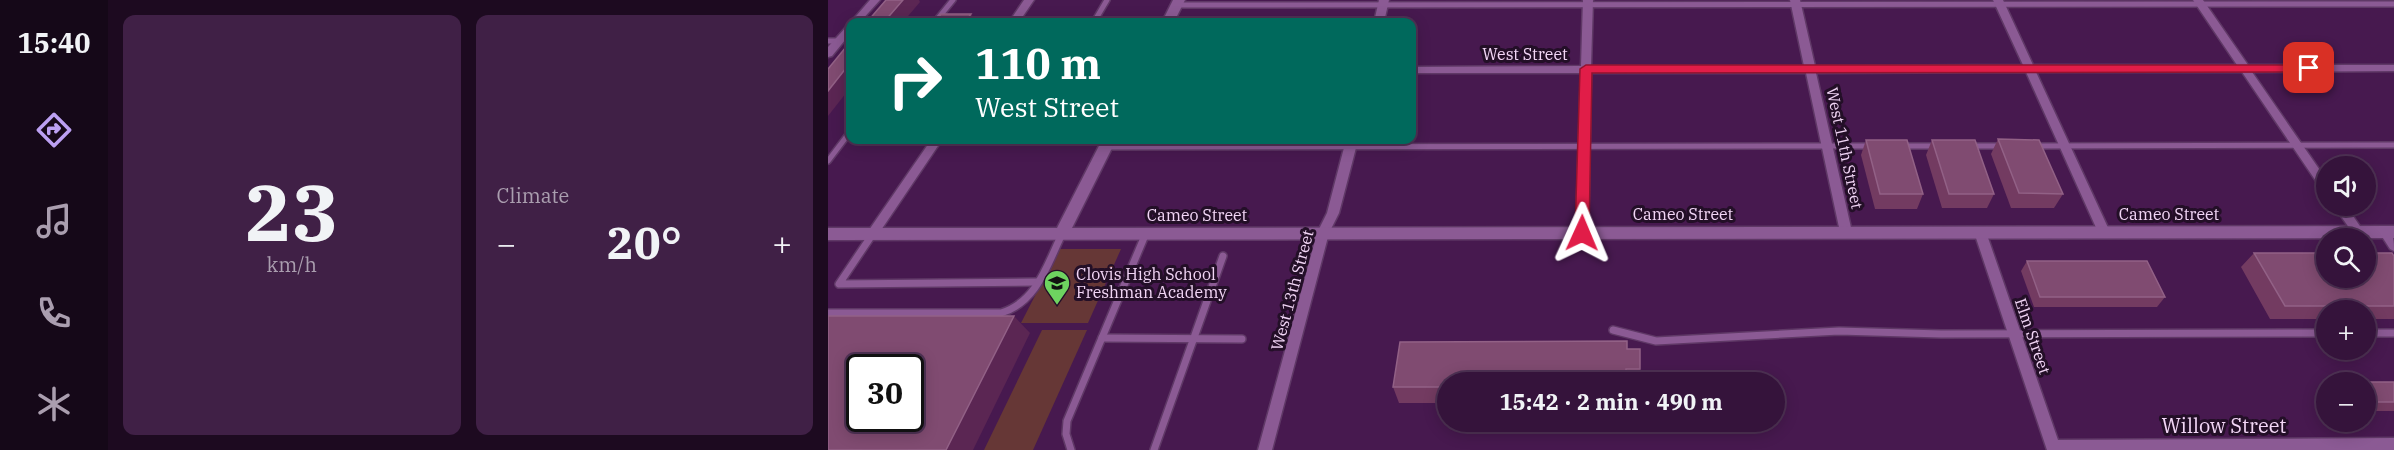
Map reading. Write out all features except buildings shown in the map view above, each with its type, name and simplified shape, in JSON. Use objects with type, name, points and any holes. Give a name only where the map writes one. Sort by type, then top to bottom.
[{"type":"street","points":[[859,18],[875,0]]},
{"type":"street","points":[[1017,18],[1029,0]]},
{"type":"street","name":"West 11th Street","points":[[1796,2],[1846,232]]},
{"type":"street","points":[[1999,2],[2104,232]]},
{"type":"street","points":[[2199,2],[2316,172]]},
{"type":"street","points":[[1170,18],[1178,3]]},
{"type":"street","points":[[1380,18],[1383,3]]},
{"type":"street","points":[[1582,233],[1588,3]]},
{"type":"street","points":[[828,54],[846,33]]},
{"type":"street","name":"West Street","points":[[1416,70],[2394,68]]},
{"type":"street","points":[[873,233],[933,144]]},
{"type":"street","points":[[1062,233],[1106,144]]},
{"type":"street","name":"West 13th Street","points":[[1265,450],[1323,233],[1333,213],[1351,144]]},
{"type":"street","name":"Elm Street","points":[[1980,232],[2054,448]]},
{"type":"street","name":"Cameo Street","points":[[828,234],[2316,232]]},
{"type":"street","points":[[2389,232],[2394,246]]},
{"type":"street","name":"Willow Street","points":[[2054,448],[2394,444]]},
{"type":"lane","points":[[939,18],[953,0]]},
{"type":"lane","points":[[1096,18],[1107,0]]},
{"type":"lane","points":[[1178,3],[2199,2],[2394,4]]},
{"type":"lane","points":[[828,40],[840,40]]},
{"type":"lane","points":[[828,161],[846,137]]},
{"type":"lane","points":[[1416,144],[1875,146]]},
{"type":"lane","points":[[1899,146],[1946,146]]},
{"type":"lane","points":[[1958,146],[2006,146]]},
{"type":"lane","points":[[2029,146],[2394,146]]},
{"type":"lane","points":[[873,233],[839,284],[1037,282]]},
{"type":"lane","points":[[828,313],[1006,312],[1014,310],[1025,302],[1062,233]]},
{"type":"lane","points":[[1071,450],[1065,434],[1067,421],[1146,233]]},
{"type":"lane","points":[[1154,450],[1223,256]]},
{"type":"lane","points":[[1613,330],[1656,341],[1839,331],[1941,334],[2316,333]]},
{"type":"lane","points":[[2376,333],[2394,333]]},
{"type":"lane","points":[[1102,338],[1242,339]]},
{"type":"shaded area","points":[[1059,249],[1121,249],[1088,323],[1021,323]]},
{"type":"shaded area","points":[[1042,330],[1087,330],[1033,450],[984,450]]},
{"type":"place","name":"Clovis High School Freshman Academy","points":[[1057,306]]},
{"type":"route","points":[[1582,233],[1586,69],[2309,68]]}]
